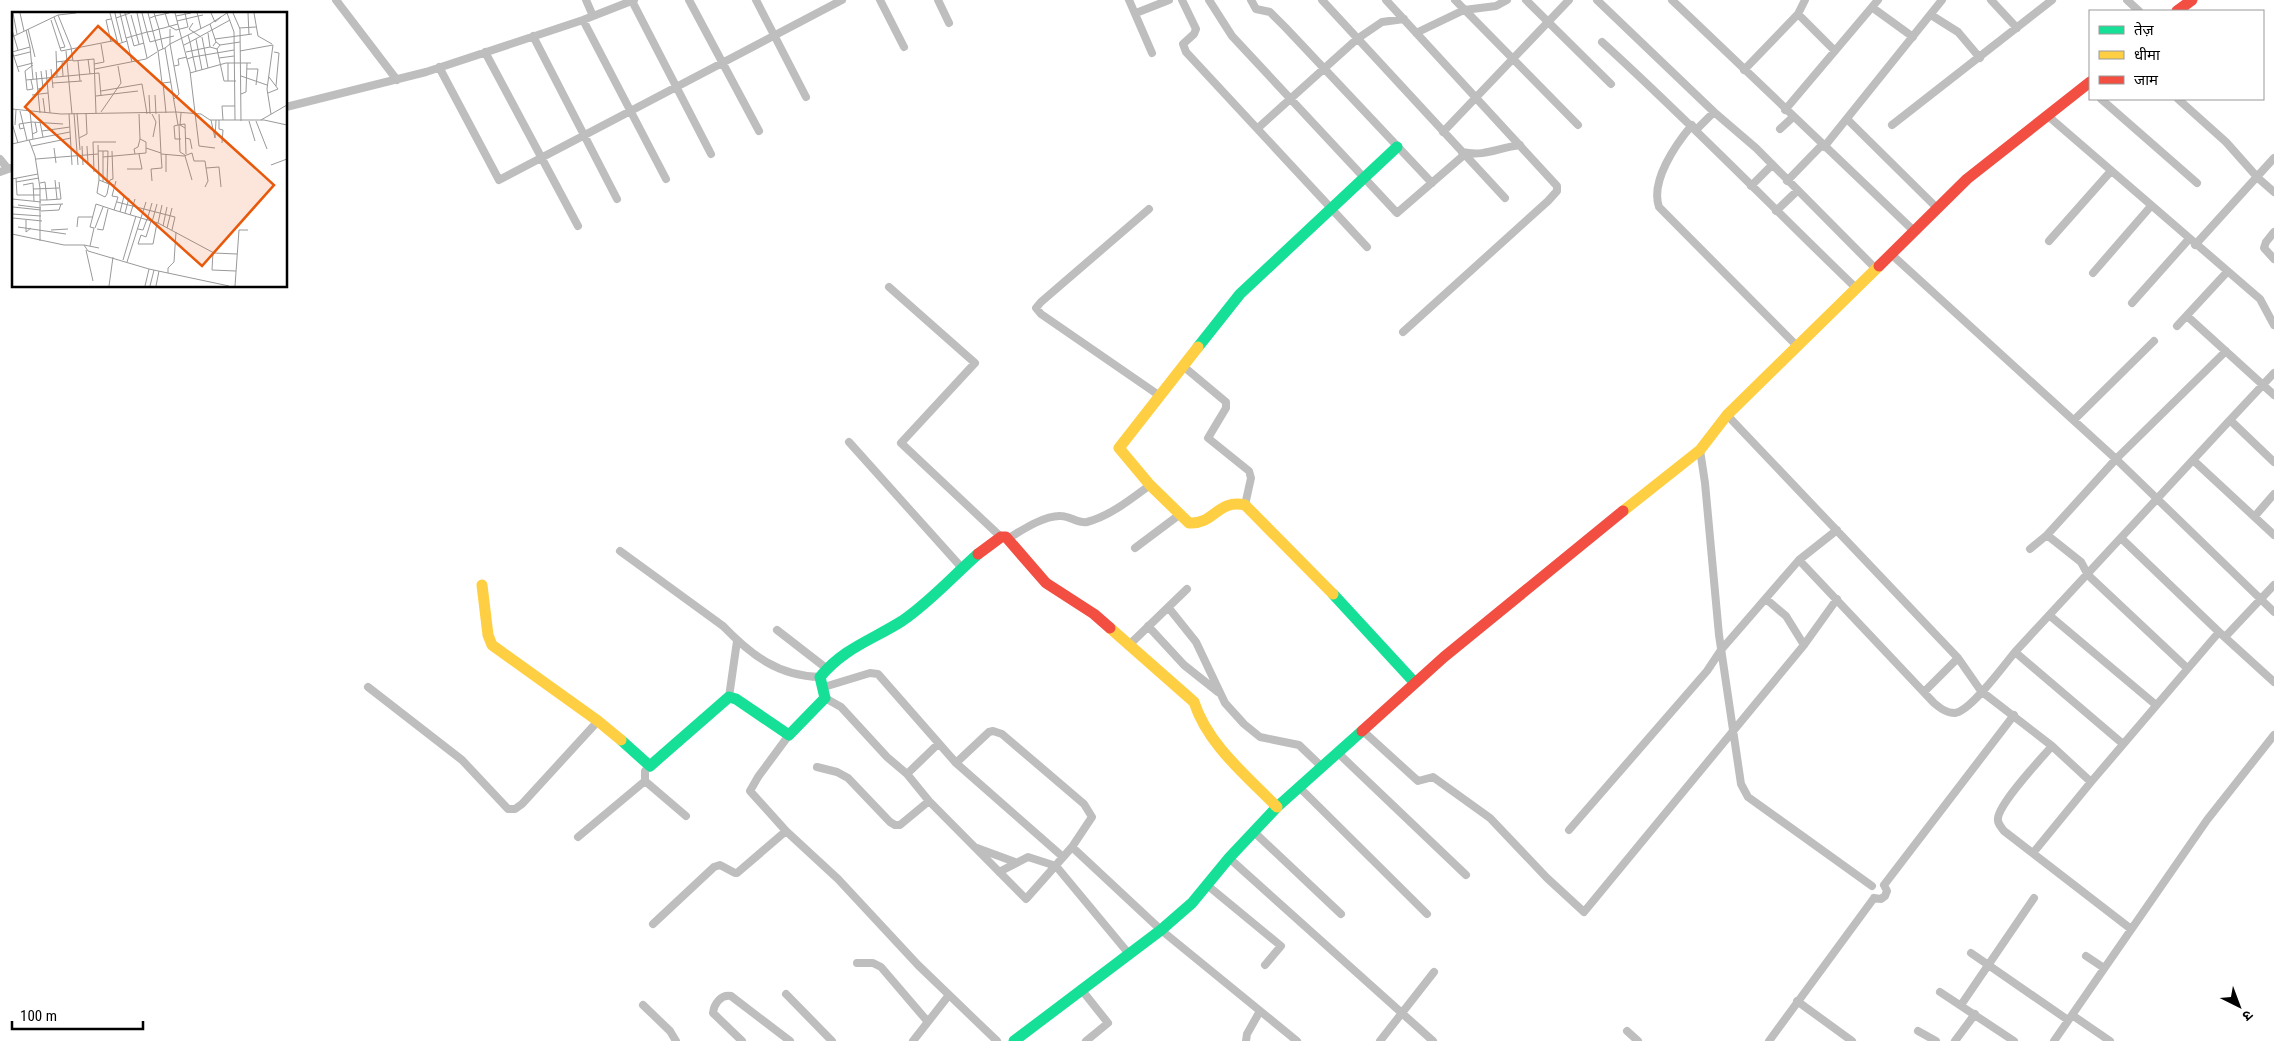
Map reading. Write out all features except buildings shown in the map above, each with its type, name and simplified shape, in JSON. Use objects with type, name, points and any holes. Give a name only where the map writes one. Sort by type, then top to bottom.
[{"type":"street","points":[[336,0],[396,80]]},
{"type":"street","points":[[586,0],[593,16]]},
{"type":"street","points":[[288,107],[439,68],[583,20],[633,0],[711,154]]},
{"type":"street","points":[[689,0],[759,131]]},
{"type":"street","points":[[756,0],[806,97]]},
{"type":"street","points":[[439,68],[499,180],[842,0]]},
{"type":"street","points":[[880,0],[904,47]]},
{"type":"street","points":[[938,0],[949,23]]},
{"type":"street","points":[[1129,0],[1152,53]]},
{"type":"street","points":[[1136,13],[1169,0]]},
{"type":"street","points":[[1182,0],[1196,29],[1194,34],[1183,44],[1183,48],[1368,246]]},
{"type":"street","points":[[1209,0],[1232,36],[1397,213],[1463,153],[1482,154],[1504,147],[1520,145]]},
{"type":"street","points":[[1251,0],[1256,9],[1270,12],[1432,183]]},
{"type":"street","points":[[1322,0],[1356,39],[1505,198]]},
{"type":"street","points":[[1386,0],[1475,98],[1552,178],[1557,186],[1557,190],[1548,201],[1403,332]]},
{"type":"street","points":[[1455,0],[1578,125]]},
{"type":"street","points":[[1416,33],[1464,10],[1496,6],[1508,0]]},
{"type":"street","points":[[1526,0],[1611,84]]},
{"type":"street","points":[[1443,132],[1569,0]]},
{"type":"street","points":[[1597,0],[1714,112],[1756,148],[1876,269]]},
{"type":"street","points":[[1672,0],[1914,232]]},
{"type":"street","points":[[1785,110],[1878,0]]},
{"type":"street","points":[[1787,181],[1823,146],[1847,119],[1942,0]]},
{"type":"street","points":[[1991,0],[2017,28]]},
{"type":"street","points":[[1892,125],[2052,0]]},
{"type":"street","points":[[2126,0],[2138,10]]},
{"type":"street","points":[[2179,10],[2192,0]]},
{"type":"street","points":[[1744,70],[1798,14],[1803,1]]},
{"type":"street","points":[[1872,8],[1914,37]]},
{"type":"street","points":[[1798,14],[1835,52]]},
{"type":"street","points":[[1931,15],[1958,32],[1980,58]]},
{"type":"street","points":[[1258,128],[1356,39],[1382,22],[1404,19]]},
{"type":"street","points":[[583,20],[666,179]]},
{"type":"street","points":[[533,36],[617,199]]},
{"type":"street","points":[[1602,42],[1694,128],[1856,288]]},
{"type":"street","points":[[485,52],[578,226]]},
{"type":"street","points":[[1014,1041],[1161,930],[1192,903],[1229,858],[1277,807],[1415,683],[1557,563],[1700,450],[1727,416],[1967,179],[2089,86]]},
{"type":"street","points":[[2102,100],[2197,183]]},
{"type":"street","points":[[2179,100],[2226,142],[2258,178],[2274,192]]},
{"type":"street","points":[[1714,112],[1694,128],[1670,154],[1658,190],[1659,207],[1797,346]]},
{"type":"street","points":[[2048,116],[2260,299],[2274,325]]},
{"type":"street","points":[[1780,130],[1793,117]]},
{"type":"street","points":[[1847,119],[1937,208]]},
{"type":"street","points":[[1397,147],[1240,294],[1119,448],[1150,485],[1189,523],[1202,523],[1228,503],[1237,502],[1245,505],[1310,569],[1415,683]]},
{"type":"street","points":[[2132,303],[2258,178],[2274,158]]},
{"type":"street","points":[[0,159],[11,168]]},
{"type":"street","points":[[1751,186],[1772,165]]},
{"type":"street","points":[[0,172],[11,168]]},
{"type":"street","points":[[2049,241],[2111,171]]},
{"type":"street","points":[[1776,211],[1798,191]]},
{"type":"street","points":[[2092,273],[2151,206]]},
{"type":"street","points":[[1149,209],[1036,308],[1041,314],[1160,396]]},
{"type":"street","points":[[2274,232],[2264,248],[2274,259]]},
{"type":"street","points":[[1891,254],[2116,459],[2274,612]]},
{"type":"street","points":[[2177,326],[2227,272]]},
{"type":"street","points":[[889,286],[975,363],[901,442],[1005,538],[1046,583],[1068,599],[1094,614],[1128,646],[1194,702],[1198,717],[1212,739],[1277,807]]},
{"type":"street","points":[[2187,316],[2274,395]]},
{"type":"street","points":[[2074,420],[2154,341]]},
{"type":"street","points":[[2030,549],[2047,535],[2116,459],[2226,351]]},
{"type":"street","points":[[1183,366],[1226,402],[1226,408],[1208,438],[1249,471],[1251,478],[1245,505]]},
{"type":"street","points":[[1799,560],[1924,692],[1942,709],[1956,713],[1962,710],[1981,691],[2274,373]]},
{"type":"street","points":[[1727,416],[1958,658],[1981,691],[2052,746],[2091,782]]},
{"type":"street","points":[[2230,420],[2274,462]]},
{"type":"street","points":[[849,442],[962,568]]},
{"type":"street","points":[[1700,450],[1705,483],[1721,650],[1741,784],[1748,797],[1872,886]]},
{"type":"street","points":[[2193,460],[2274,535]]},
{"type":"street","points":[[997,1041],[949,995],[838,879],[786,831],[750,791],[758,777],[790,735],[845,651],[867,638],[890,629],[914,612],[962,568],[1005,538],[1032,524],[1061,516],[1085,523],[1126,502],[1150,485]]},
{"type":"street","points":[[2255,516],[2274,494]]},
{"type":"street","points":[[1135,548],[1179,515]]},
{"type":"street","points":[[1569,830],[1707,671],[1721,650],[1799,560],[1837,530]]},
{"type":"street","points":[[2047,535],[2081,562],[2088,574],[2187,668]]},
{"type":"street","points":[[2122,538],[2222,634],[2273,678]]},
{"type":"street","points":[[620,551],[722,626],[771,666],[824,682],[877,673],[956,764],[1063,857]]},
{"type":"street","points":[[482,585],[488,635],[492,645],[598,721],[650,766]]},
{"type":"street","points":[[2033,853],[2187,668],[2274,585]]},
{"type":"street","points":[[1128,646],[1187,589]]},
{"type":"street","points":[[1766,599],[1786,616],[1804,645]]},
{"type":"street","points":[[1363,730],[1418,781],[1434,777],[1490,818],[1547,878],[1584,912],[1804,645],[1837,599]]},
{"type":"street","points":[[1168,607],[1196,642],[1220,694],[1233,713],[1251,731],[1269,740],[1299,745],[1322,767]]},
{"type":"street","points":[[2050,616],[2156,705]]},
{"type":"street","points":[[1148,626],[1184,665],[1220,694]]},
{"type":"street","points":[[777,630],[824,682],[841,707],[887,757],[907,774],[929,801],[1026,899],[1072,847],[1092,817],[1091,812],[1002,734],[993,731],[989,732],[956,764]]},
{"type":"street","points":[[686,816],[645,781],[644,771],[729,697],[737,640]]},
{"type":"street","points":[[2015,652],[2123,744]]},
{"type":"street","points":[[1924,692],[1958,658]]},
{"type":"street","points":[[368,687],[462,760],[508,809],[515,809],[522,804],[598,721]]},
{"type":"street","points":[[729,697],[736,699],[773,726],[790,735]]},
{"type":"street","points":[[1884,884],[2014,715]]},
{"type":"street","points":[[2054,1041],[2207,820],[2274,735]]},
{"type":"street","points":[[907,774],[938,744]]},
{"type":"street","points":[[2052,746],[2003,805],[1998,817],[1998,823],[2004,831],[2131,929]]},
{"type":"street","points":[[1338,752],[1466,875]]},
{"type":"street","points":[[817,767],[838,772],[848,778],[895,825],[900,825],[929,801]]},
{"type":"street","points":[[578,837],[645,781]]},
{"type":"street","points":[[1299,787],[1427,914]]},
{"type":"street","points":[[653,924],[714,867],[720,865],[737,873],[786,831]]},
{"type":"street","points":[[1254,832],[1341,914]]},
{"type":"street","points":[[975,847],[1015,862]]},
{"type":"street","points":[[1072,847],[1161,930],[1297,1041]]},
{"type":"street","points":[[999,872],[1015,862],[1028,857],[1056,866],[1129,954]]},
{"type":"street","points":[[1229,858],[1434,1041]]},
{"type":"street","points":[[1878,883],[1884,884],[1887,889],[1886,896],[1881,899],[1874,898],[1870,892],[1872,886],[1878,883]]},
{"type":"street","points":[[1207,885],[1281,946],[1265,965]]},
{"type":"street","points":[[1769,1041],[1874,898]]},
{"type":"street","points":[[1961,1005],[2034,898]]},
{"type":"street","points":[[1971,953],[1988,966],[2070,1018],[2110,1041]]},
{"type":"street","points":[[2086,956],[2104,968]]},
{"type":"street","points":[[857,963],[873,963],[881,967],[928,1022]]},
{"type":"street","points":[[1380,1041],[1434,972]]},
{"type":"street","points":[[1081,989],[1108,1024],[1086,1041]]},
{"type":"street","points":[[1940,992],[2014,1041]]},
{"type":"street","points":[[786,994],[832,1041]]},
{"type":"street","points":[[913,1041],[949,995]]},
{"type":"street","points":[[742,1041],[713,1013],[721,997],[731,996],[790,1041]]},
{"type":"street","points":[[1797,1001],[1852,1041]]},
{"type":"street","points":[[643,1005],[670,1032],[676,1041]]},
{"type":"street","points":[[1246,1041],[1247,1034],[1260,1011]]},
{"type":"street","points":[[1955,1041],[1975,1014]]},
{"type":"street","points":[[1918,1030],[1936,1041]]},
{"type":"street","points":[[1627,1032],[1638,1041]]},
{"type":"traffic: fast","points":[[1198,347],[1240,294],[1397,147]]},
{"type":"traffic: fast","points":[[621,740],[650,766],[729,697],[736,699],[789,735],[825,698],[820,677],[829,667],[859,645],[912,614],[978,554]]},
{"type":"traffic: fast","points":[[1333,594],[1415,683]]},
{"type":"traffic: fast","points":[[1014,1041],[1161,930],[1192,903],[1229,858],[1277,807],[1362,731]]},
{"type":"traffic: slow","points":[[1623,511],[1700,450],[1727,415],[1879,266]]},
{"type":"traffic: slow","points":[[1198,347],[1119,448],[1150,485],[1189,523],[1197,523],[1204,520],[1228,506],[1236,504],[1245,505],[1333,594]]},
{"type":"traffic: slow","points":[[482,585],[488,635],[492,645],[598,721],[621,740]]},
{"type":"traffic: slow","points":[[1110,628],[1194,702],[1200,718],[1218,746],[1277,807]]},
{"type":"traffic: jam","points":[[2178,10],[2192,0]]},
{"type":"traffic: jam","points":[[1879,266],[1967,179],[2089,83]]},
{"type":"traffic: jam","points":[[1362,731],[1444,657],[1623,511]]},
{"type":"traffic: jam","points":[[978,554],[1001,537],[1006,537],[1046,583],[1094,614],[1110,628]]}]
